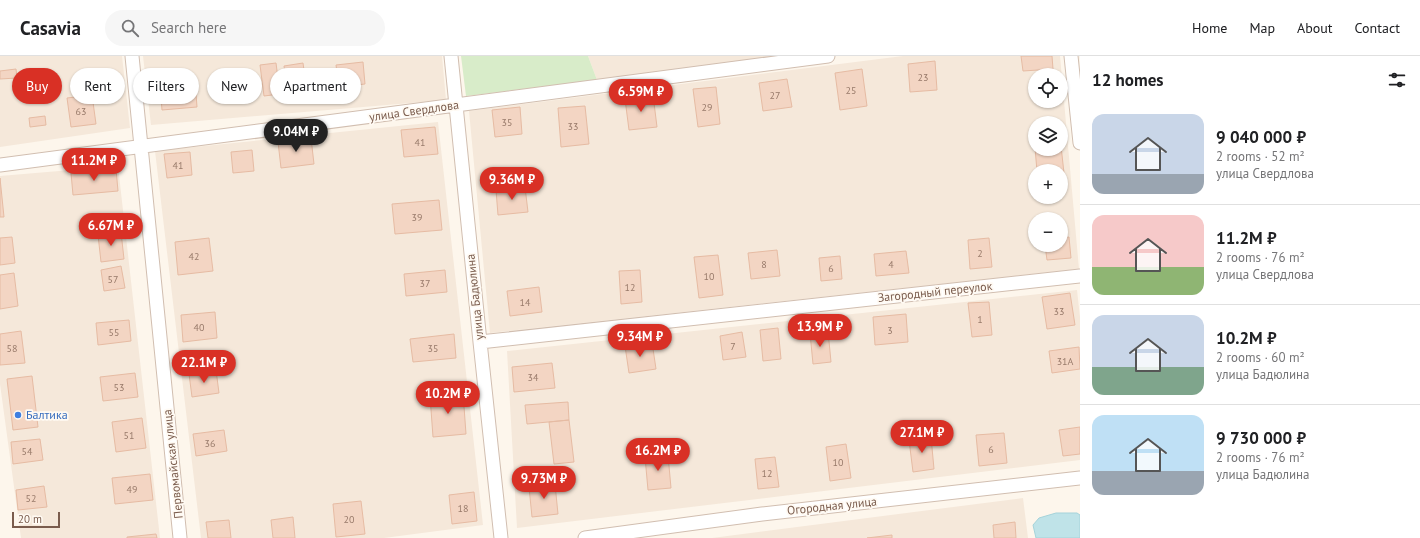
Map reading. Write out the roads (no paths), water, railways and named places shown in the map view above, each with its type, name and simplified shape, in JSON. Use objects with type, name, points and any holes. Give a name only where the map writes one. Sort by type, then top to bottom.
[{"type":"street","name":"Первомайская улица","points":[[132,56],[180,538]]},
{"type":"street","name":"улица Бадюлина","points":[[451,56],[501,538]]},
{"type":"street","name":"улица Свердлова","points":[[0,165],[828,56]]},
{"type":"street","points":[[1071,56],[1080,143]]},
{"type":"street","name":"Загородный переулок","points":[[480,342],[1080,276]]},
{"type":"street","name":"Огородная улица","points":[[585,538],[762,514],[1080,478]]},
{"type":"water","points":[[1056,513],[1077,513],[1080,515],[1080,538],[1036,538],[1033,525],[1039,518]]},
{"type":"place","name":"Балтика","points":[[18,415]]}]
